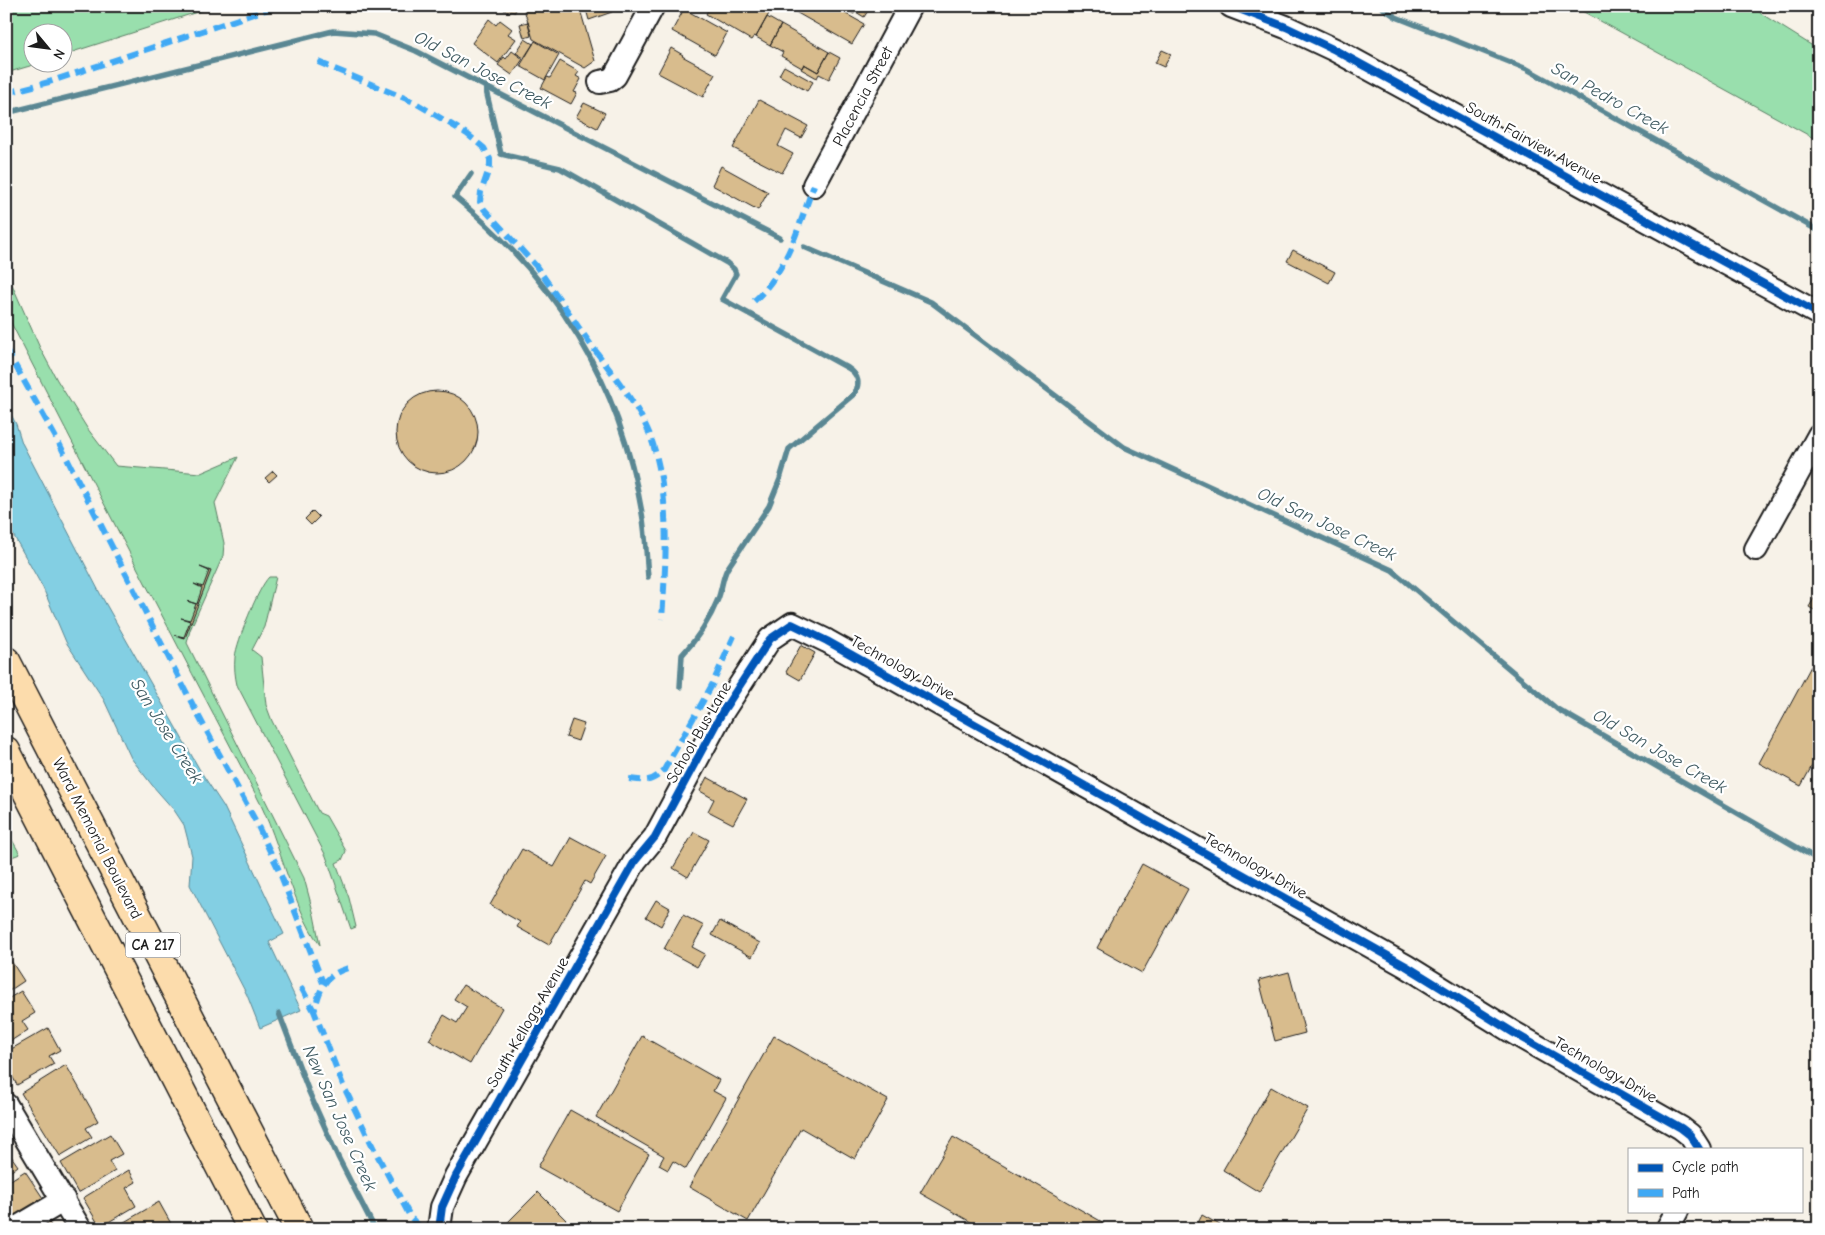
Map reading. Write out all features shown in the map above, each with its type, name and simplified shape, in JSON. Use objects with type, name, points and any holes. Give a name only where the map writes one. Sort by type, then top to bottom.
[{"type":"highway","name":"Ward Memorial Boulevard","points":[[6,661],[299,1229]]},
{"type":"highway","name":"CA 217","points":[[6,750],[252,1229]]},
{"type":"street","points":[[600,82],[610,80],[615,76],[653,6]]},
{"type":"street","name":"Placencia Street","points":[[814,185],[910,6]]},
{"type":"street","name":"South Fairview Avenue","points":[[1231,6],[1279,24],[1335,50],[1819,314]]},
{"type":"street","points":[[1756,549],[1819,434]]},
{"type":"street","name":"School Bus Lane","points":[[655,837],[723,711],[770,639],[792,624]]},
{"type":"street","name":"Technology Drive","points":[[792,624],[827,641],[1406,966],[1514,1032],[1681,1128],[1690,1134],[1698,1147]]},
{"type":"street","name":"South Kellogg Avenue","points":[[439,1229],[442,1207],[456,1176],[635,861],[655,837]]},
{"type":"street","points":[[6,1105],[80,1229]]},
{"type":"street","points":[[15,1229],[64,1200]]},
{"type":"street","points":[[1667,1229],[1676,1212]]},
{"type":"green space","points":[[6,6],[216,6],[72,52],[72,22],[22,22],[22,68],[6,73]]},
{"type":"green space","points":[[1573,6],[1760,6],[1760,13],[1819,50],[1819,141]]},
{"type":"green space","points":[[6,271],[40,348],[57,380],[87,428],[116,466],[201,473],[238,457],[215,503],[224,543],[223,556],[190,630],[187,643],[304,878],[320,945],[302,912],[260,803],[6,313]]},
{"type":"green space","points":[[269,577],[276,577],[264,627],[252,650],[261,657],[266,705],[272,721],[319,813],[326,816],[346,851],[342,860],[336,863],[349,898],[356,927],[351,929],[326,856],[237,685],[235,657],[237,649],[254,603]]},
{"type":"green space","points":[[6,829],[20,854],[6,859]]},
{"type":"water","name":"San Jose Creek","points":[[6,405],[16,424],[22,443],[103,599],[201,772],[224,807],[284,934],[269,942],[301,1010],[260,1028],[247,995],[190,885],[192,856],[184,825],[131,758],[104,700],[66,642],[43,588],[6,522]]},
{"type":"building","points":[[505,6],[516,6],[515,12],[504,10]]},
{"type":"building","points":[[523,6],[579,6],[595,61],[585,68],[533,39]]},
{"type":"building","points":[[585,6],[610,6],[612,12],[589,20]]},
{"type":"building","points":[[710,6],[765,6],[771,10],[756,37],[754,36],[751,40],[706,14]]},
{"type":"building","points":[[794,6],[832,6],[864,24],[852,44],[792,10]]},
{"type":"building","points":[[837,6],[858,6],[854,14]]},
{"type":"building","points":[[860,6],[871,6],[864,17],[856,12]]},
{"type":"building","points":[[684,9],[727,33],[715,55],[672,31]]},
{"type":"building","points":[[767,17],[781,25],[770,45],[756,37]]},
{"type":"building","points":[[489,19],[496,25],[500,20],[512,29],[508,34],[516,39],[498,63],[472,43]]},
{"type":"building","points":[[528,22],[531,36],[524,38],[520,24]]},
{"type":"building","points":[[781,25],[829,52],[818,72],[804,64],[802,68],[781,56],[783,52],[770,45]]},
{"type":"building","points":[[525,39],[533,44],[524,58],[516,53]]},
{"type":"building","points":[[535,41],[559,55],[545,80],[520,66]]},
{"type":"building","points":[[671,48],[715,74],[703,97],[658,73]]},
{"type":"building","points":[[1162,50],[1171,54],[1164,67],[1155,63]]},
{"type":"building","points":[[512,51],[523,59],[512,75],[498,65]]},
{"type":"building","points":[[829,52],[840,58],[829,79],[819,74],[817,78],[801,69],[804,64],[818,72]]},
{"type":"building","points":[[560,61],[579,72],[576,76],[581,79],[574,92],[577,93],[571,104],[541,88],[547,77],[550,78]]},
{"type":"building","points":[[784,66],[813,82],[807,91],[779,75]]},
{"type":"building","points":[[759,100],[808,126],[801,138],[786,130],[778,146],[793,154],[782,173],[733,148]]},
{"type":"building","points":[[584,103],[605,113],[597,128],[576,117]]},
{"type":"building","points":[[721,166],[768,192],[758,210],[712,185]]},
{"type":"building","points":[[1293,250],[1335,272],[1329,283],[1287,261]]},
{"type":"building","points":[[437,391],[453,394],[466,403],[475,416],[478,432],[475,448],[466,461],[453,470],[437,473],[421,470],[408,461],[399,448],[396,432],[399,416],[408,403],[421,394]]},
{"type":"building","points":[[273,471],[277,475],[269,482],[265,478]]},
{"type":"building","points":[[313,511],[319,517],[311,525],[305,519]]},
{"type":"building","points":[[200,567],[211,571],[185,638],[175,635],[184,637],[190,621],[181,618],[190,620],[196,604],[187,601],[197,604],[202,588],[194,584],[203,587],[209,571]]},
{"type":"building","points":[[1819,590],[1819,613],[1809,607]]},
{"type":"building","points":[[801,645],[815,653],[800,680],[786,672]]},
{"type":"building","points":[[1819,653],[1819,673],[1810,668]]},
{"type":"building","points":[[1810,668],[1819,673],[1819,753],[1801,786],[1759,763]]},
{"type":"building","points":[[572,720],[584,724],[578,741],[566,737]]},
{"type":"building","points":[[707,777],[747,799],[733,824],[708,811],[714,799],[700,791]]},
{"type":"building","points":[[694,832],[709,840],[688,877],[673,868]]},
{"type":"building","points":[[571,837],[606,856],[590,884],[585,881],[549,945],[517,927],[520,922],[490,905],[522,849],[554,867]]},
{"type":"building","points":[[1142,864],[1188,889],[1142,973],[1097,948]]},
{"type":"building","points":[[656,900],[670,908],[661,926],[646,917]]},
{"type":"building","points":[[683,915],[704,926],[692,947],[705,954],[697,967],[664,949]]},
{"type":"building","points":[[720,921],[760,943],[752,957],[712,935]]},
{"type":"building","points":[[6,953],[24,981],[6,993]]},
{"type":"building","points":[[1289,972],[1305,1033],[1275,1041],[1259,980]]},
{"type":"building","points":[[463,985],[502,1008],[470,1064],[429,1040],[444,1015],[457,1023],[467,1007],[454,999]]},
{"type":"building","points":[[21,991],[35,1013],[22,1021],[28,1030],[6,1044],[6,1000]]},
{"type":"building","points":[[48,1028],[60,1050],[49,1056],[54,1064],[17,1085],[6,1065],[6,1052]]},
{"type":"building","points":[[642,1036],[719,1080],[713,1091],[726,1098],[686,1169],[673,1161],[668,1170],[659,1165],[664,1156],[596,1117]]},
{"type":"building","points":[[774,1036],[888,1100],[855,1159],[801,1128],[748,1221],[689,1187]]},
{"type":"building","points":[[66,1065],[98,1121],[86,1128],[92,1137],[60,1156],[21,1093]]},
{"type":"building","points":[[1271,1087],[1308,1108],[1259,1192],[1223,1170]]},
{"type":"building","points":[[570,1110],[649,1154],[617,1211],[538,1167]]},
{"type":"building","points":[[110,1134],[122,1154],[109,1161],[115,1171],[78,1193],[61,1163]]},
{"type":"building","points":[[953,1137],[1104,1223],[1100,1229],[983,1229],[920,1193]]},
{"type":"building","points":[[6,1149],[18,1166],[6,1175]]},
{"type":"building","points":[[129,1170],[136,1182],[126,1188],[136,1206],[100,1227],[83,1198]]},
{"type":"building","points":[[25,1171],[45,1201],[6,1227],[6,1183]]},
{"type":"building","points":[[538,1192],[575,1229],[501,1229]]},
{"type":"building","points":[[159,1202],[174,1229],[112,1229]]},
{"type":"building","points":[[1202,1215],[1227,1229],[1195,1229]]},
{"type":"building","points":[[48,1221],[53,1229],[36,1229]]},
{"type":"waterway","name":"San Pedro Creek","points":[[1380,6],[1396,17],[1527,69],[1819,231]]},
{"type":"waterway","name":"Old San Jose Creek","points":[[6,113],[333,31],[374,34],[416,51],[780,238]]},
{"type":"waterway","points":[[485,86],[501,154],[560,168],[727,263],[734,269],[736,274],[722,299],[848,368],[855,374],[858,380],[857,388],[853,395],[789,449],[769,506],[727,569],[715,607],[707,622],[682,655],[680,687]]},
{"type":"waterway","points":[[471,174],[455,197],[491,229],[524,263],[553,299],[578,337],[600,377],[618,420],[632,465],[643,521],[648,577]]},
{"type":"waterway","name":"Old San Jose Creek","points":[[804,247],[931,302],[1124,447],[1392,570],[1557,709],[1819,860]]},
{"type":"waterway","name":"New San Jose Creek","points":[[279,1013],[309,1092],[338,1157],[375,1229]]},
{"type":"marked path","points":[[6,93],[49,82],[277,6]]},
{"type":"marked path","points":[[318,62],[414,102],[467,134],[484,148],[490,159],[490,166],[481,192],[480,202],[484,209],[536,266],[632,401],[651,438],[662,483],[666,528],[662,619]]},
{"type":"marked path","points":[[754,301],[766,289],[784,262],[814,185]]},
{"type":"marked path","points":[[6,349],[60,445],[198,715],[255,820],[278,868],[323,983]]},
{"type":"marked path","points":[[629,779],[652,779],[664,770],[712,685],[734,636]]},
{"type":"marked path","points":[[348,968],[333,975],[324,984],[314,1011],[343,1085],[374,1149],[411,1218],[420,1227],[427,1229]]},
{"type":"marked path","points":[[301,987],[314,1011]]},
{"type":"cycle path","points":[[1231,6],[1286,27],[1335,50],[1819,314]]},
{"type":"cycle path","points":[[439,1229],[442,1207],[456,1176],[635,861],[655,837],[723,711],[770,639],[792,624],[827,641],[1406,966],[1514,1033],[1681,1128],[1690,1135],[1698,1148]]}]
